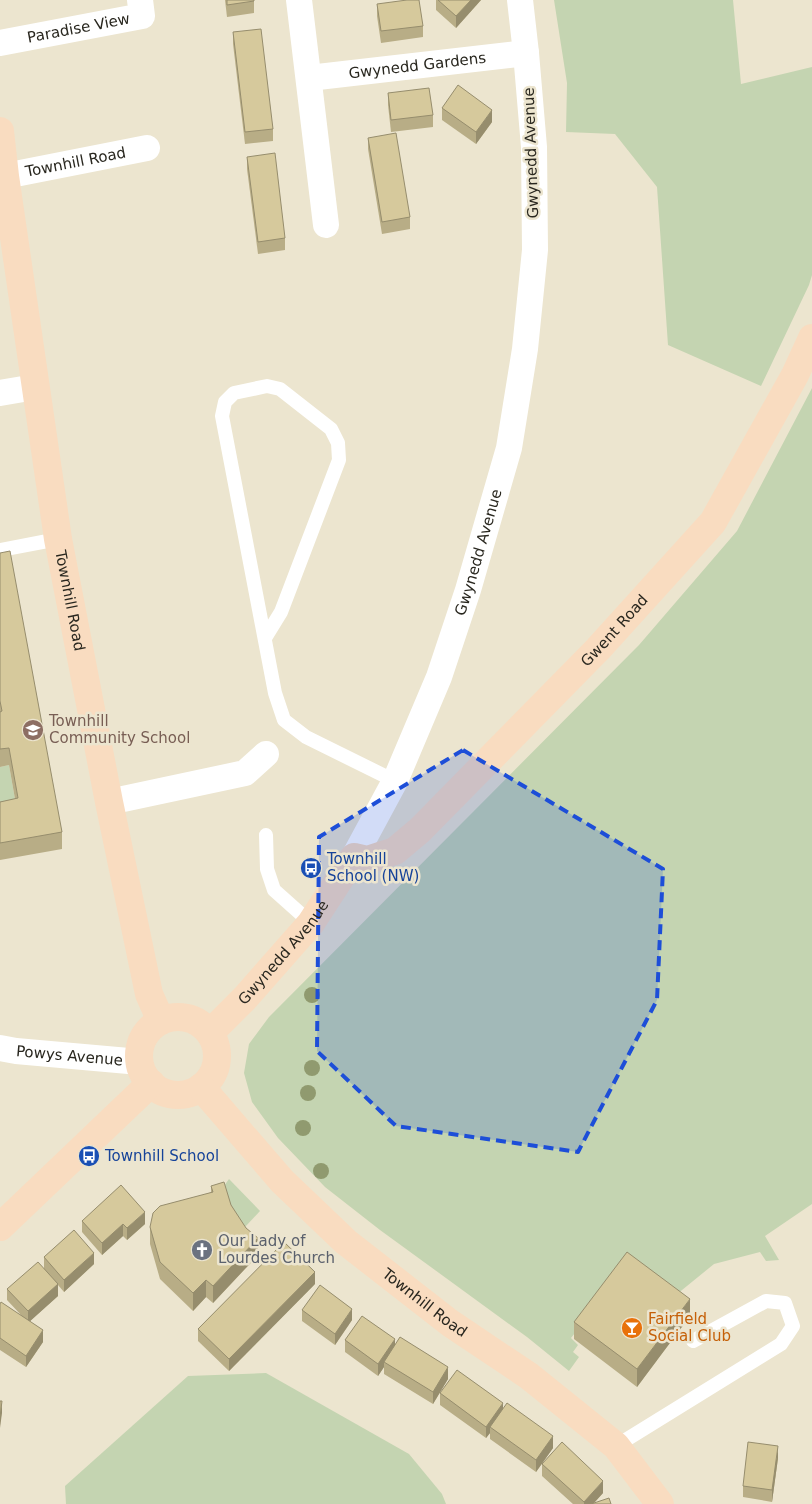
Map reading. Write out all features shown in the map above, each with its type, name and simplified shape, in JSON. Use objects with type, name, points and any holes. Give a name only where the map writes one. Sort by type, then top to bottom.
[{"type":"street","name":"Paradise View","points":[[0,43],[142,16],[140,0]]},
{"type":"street","points":[[299,0],[326,225]]},
{"type":"street","name":"Gwynedd Avenue","points":[[210,1034],[245,998],[311,923],[354,857],[395,781],[439,677],[468,590],[509,448],[525,349],[535,250],[534,147],[520,0]]},
{"type":"street","name":"Gwynedd Gardens","points":[[308,78],[526,53]]},
{"type":"street","name":"Townhill Road","points":[[0,131],[4,176],[58,539],[109,802],[149,994],[160,1021]]},
{"type":"street","name":"Townhill Road","points":[[4,176],[147,148]]},
{"type":"street","name":"Gwent Road","points":[[354,857],[367,860],[395,851],[420,830],[598,649],[712,522],[795,374],[812,338]]},
{"type":"street","points":[[0,394],[35,387]]},
{"type":"street","points":[[109,802],[245,773],[266,754]]},
{"type":"street","points":[[174,1017],[188,1018],[200,1023],[210,1034],[216,1047],[217,1062],[211,1076],[201,1087],[188,1093],[174,1094],[161,1090],[146,1073],[140,1050],[144,1038],[151,1028],[160,1021],[174,1017]]},
{"type":"street","name":"Powys Avenue","points":[[0,1048],[146,1073]]},
{"type":"street","points":[[0,1228],[146,1073]]},
{"type":"street","name":"Townhill Road","points":[[201,1087],[282,1181],[346,1242],[450,1323],[529,1376],[616,1446],[660,1504]]},
{"type":"lane","points":[[265,638],[280,612],[339,460],[338,443],[331,429],[280,389],[267,386],[234,393],[225,402],[222,416],[275,693],[284,720],[306,737],[395,781]]},
{"type":"lane","points":[[0,550],[58,539]]},
{"type":"lane","points":[[266,835],[267,869],[274,890],[311,923]]},
{"type":"lane","points":[[616,1446],[780,1344],[793,1326],[785,1303],[766,1301],[693,1341]]},
{"type":"highlighted area","points":[[463,750],[663,869],[657,1000],[578,1152],[396,1126],[317,1051],[319,837]]},
{"type":"green space","points":[[554,0],[733,0],[741,84],[812,67],[812,275],[761,386],[668,345],[657,187],[615,134],[566,132],[567,83]]},
{"type":"green space","points":[[812,388],[812,1204],[765,1236],[779,1260],[766,1261],[760,1252],[714,1264],[671,1299],[627,1267],[571,1338],[578,1345],[573,1352],[579,1357],[569,1371],[527,1337],[380,1230],[325,1187],[278,1138],[252,1102],[244,1073],[249,1044],[269,1017],[639,645],[737,531]]},
{"type":"green space","points":[[9,765],[18,816],[0,819],[0,767]]},
{"type":"green space","points":[[229,1179],[260,1211],[245,1227],[233,1216],[224,1186]]},
{"type":"green space","points":[[266,1373],[409,1454],[442,1494],[446,1504],[66,1504],[65,1486],[188,1376]]},
{"type":"building","points":[[227,0],[254,0],[254,1],[227,5]]},
{"type":"building","points":[[419,0],[423,26],[381,31],[377,4]]},
{"type":"building","points":[[438,0],[471,0],[456,16]]},
{"type":"building","points":[[261,29],[273,129],[245,132],[233,32]]},
{"type":"building","points":[[458,85],[492,110],[476,132],[442,108]]},
{"type":"building","points":[[429,88],[433,115],[391,120],[388,93]]},
{"type":"building","points":[[396,133],[410,217],[382,222],[368,138]]},
{"type":"building","points":[[275,153],[285,238],[258,242],[247,157]]},
{"type":"building","points":[[10,551],[62,832],[0,843],[0,802],[18,798],[9,748],[0,749],[0,712],[2,711],[0,701],[0,553]]},
{"type":"building","name":"Our Lady of Lourdes Church","points":[[224,1182],[231,1205],[246,1228],[258,1238],[213,1286],[206,1280],[193,1293],[160,1262],[150,1227],[153,1213],[160,1206],[213,1192],[211,1186]]},
{"type":"building","points":[[121,1185],[145,1212],[127,1228],[123,1224],[102,1243],[82,1221]]},
{"type":"building","points":[[74,1230],[94,1253],[64,1280],[44,1257]]},
{"type":"building","points":[[284,1242],[315,1272],[229,1359],[198,1329]]},
{"type":"building","name":"Fairfield Social Club","points":[[627,1252],[690,1299],[637,1369],[574,1322]]},
{"type":"building","points":[[38,1262],[58,1284],[28,1311],[7,1289]]},
{"type":"building","points":[[320,1285],[352,1309],[335,1334],[302,1310]]},
{"type":"building","points":[[1,1302],[43,1330],[26,1356],[0,1338]]},
{"type":"building","points":[[362,1316],[395,1339],[378,1364],[345,1340]]},
{"type":"building","points":[[400,1337],[448,1367],[433,1392],[384,1362]]},
{"type":"building","points":[[457,1370],[503,1403],[486,1427],[440,1393]]},
{"type":"building","points":[[0,1401],[2,1401],[0,1417]]},
{"type":"building","points":[[507,1403],[553,1436],[536,1460],[490,1427]]},
{"type":"building","points":[[562,1442],[603,1481],[584,1502],[542,1464]]},
{"type":"building","points":[[748,1442],[778,1446],[772,1490],[743,1486]]},
{"type":"building","points":[[609,1498],[611,1504],[591,1504]]},
{"type":"place","name":"Townhill Community School","points":[[33,730]]},
{"type":"place","name":"Townhill School (NW)","points":[[311,868]]},
{"type":"place","name":"Townhill School","points":[[89,1156]]},
{"type":"place","name":"Our Lady of Lourdes Church","points":[[202,1250]]},
{"type":"place","name":"Fairfield Social Club","points":[[632,1328]]}]
